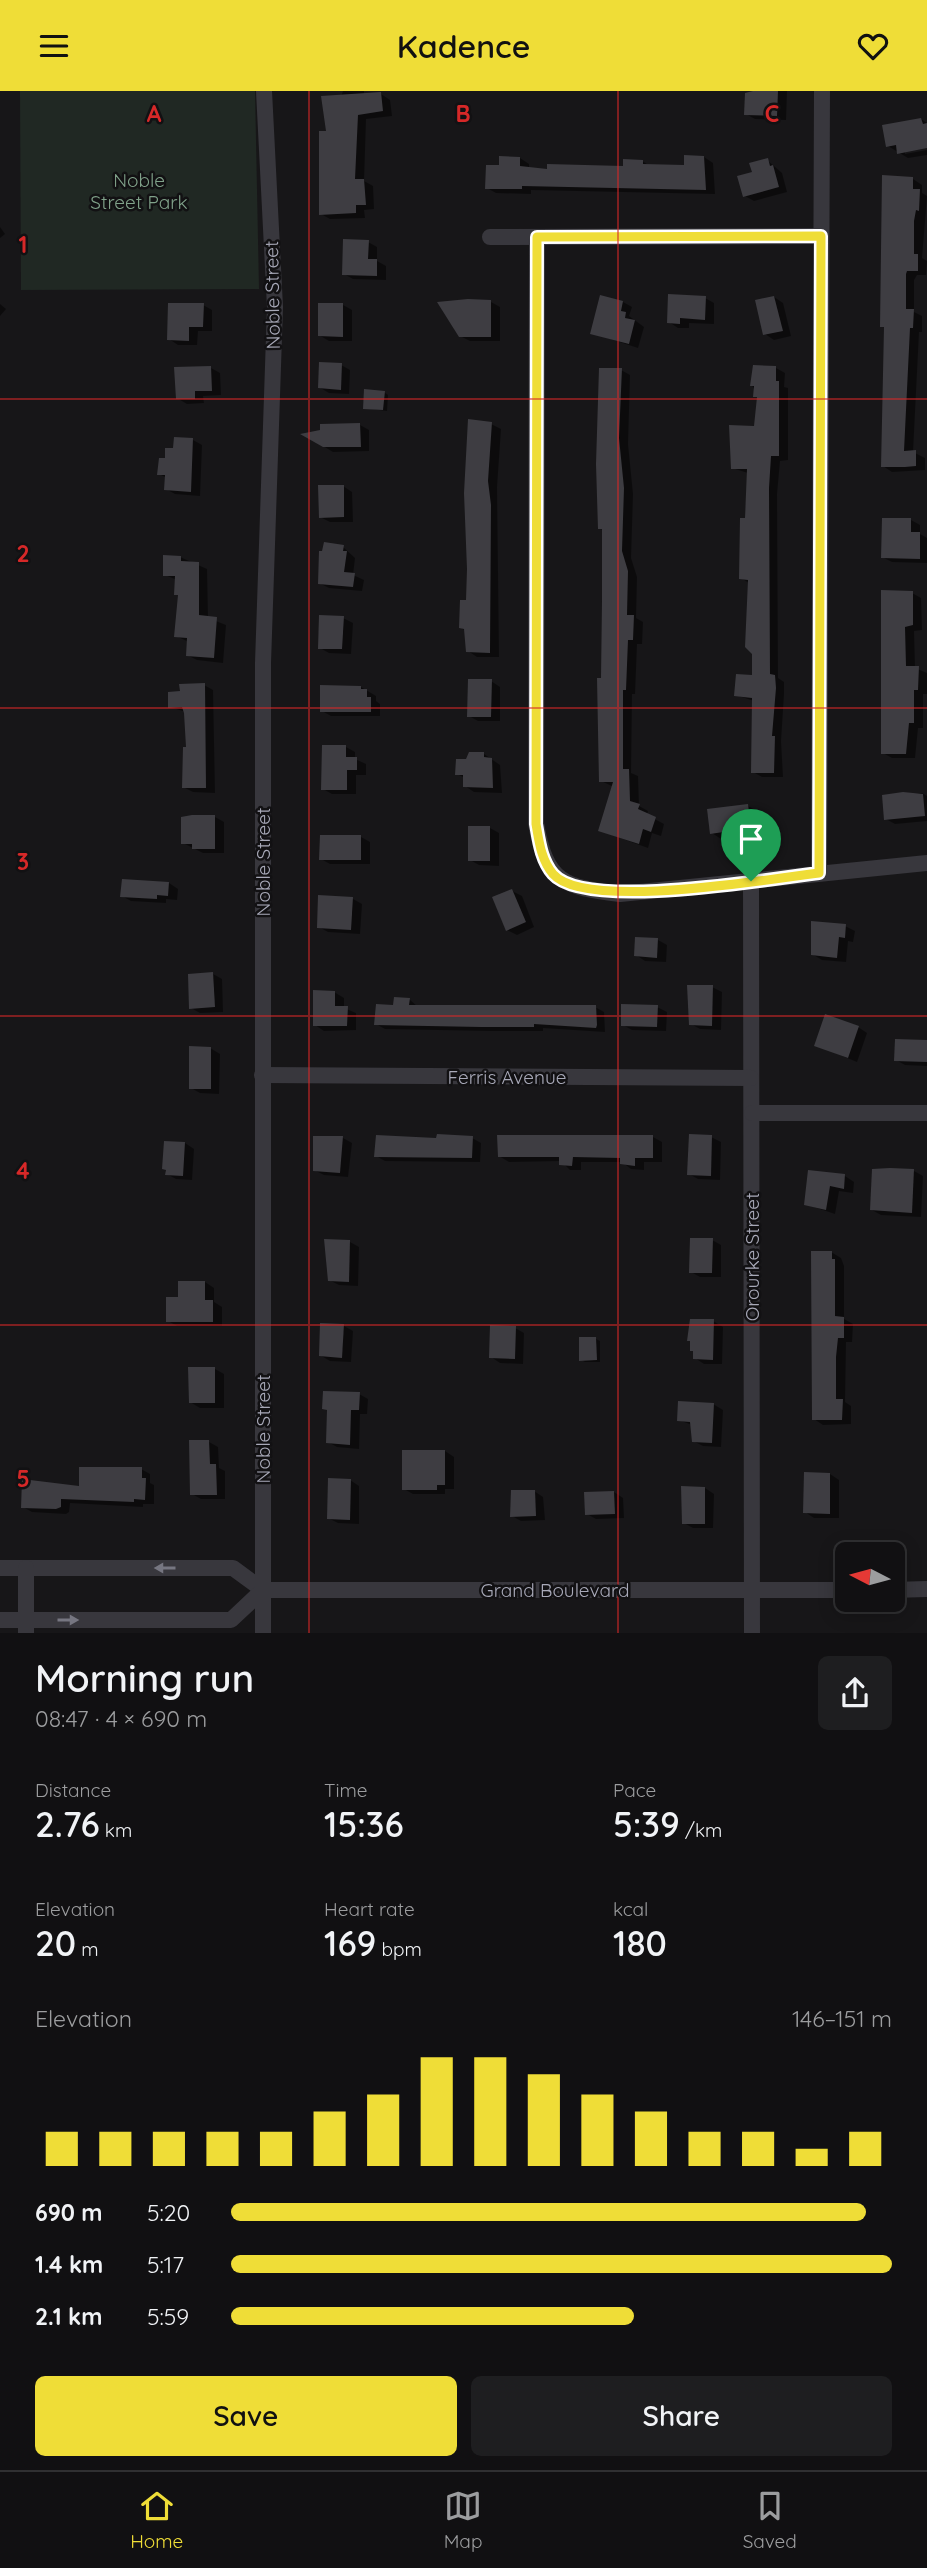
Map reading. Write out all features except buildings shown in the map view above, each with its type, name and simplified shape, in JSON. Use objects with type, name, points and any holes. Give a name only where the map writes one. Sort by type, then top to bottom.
[{"type":"street","name":"Noble Street","points":[[263,1633],[263,663],[275,307],[264,91]]},
{"type":"street","points":[[819,873],[822,91]]},
{"type":"street","points":[[490,237],[821,236]]},
{"type":"street","points":[[537,237],[536,824],[541,852],[554,876],[582,889],[620,894],[927,863]]},
{"type":"street","name":"Orourke Street","points":[[751,881],[752,1633]]},
{"type":"street","name":"Ferris Avenue","points":[[262,1075],[751,1078]]},
{"type":"street","points":[[752,1113],[927,1113]]},
{"type":"street","points":[[0,1567],[233,1567],[263,1590],[231,1620],[26,1627],[0,1620]]},
{"type":"street","points":[[26,1567],[26,1627]]},
{"type":"street","name":"Grand Boulevard","points":[[263,1590],[835,1590]]},
{"type":"street","points":[[905,1590],[927,1590]]},
{"type":"green space","name":"Noble Street Park","points":[[20,91],[255,91],[259,289],[21,290]]},
{"type":"route","points":[[821,236],[819,873],[751,881],[620,894],[582,889],[554,876],[541,852],[536,824],[535,742],[537,237],[821,236]]}]
